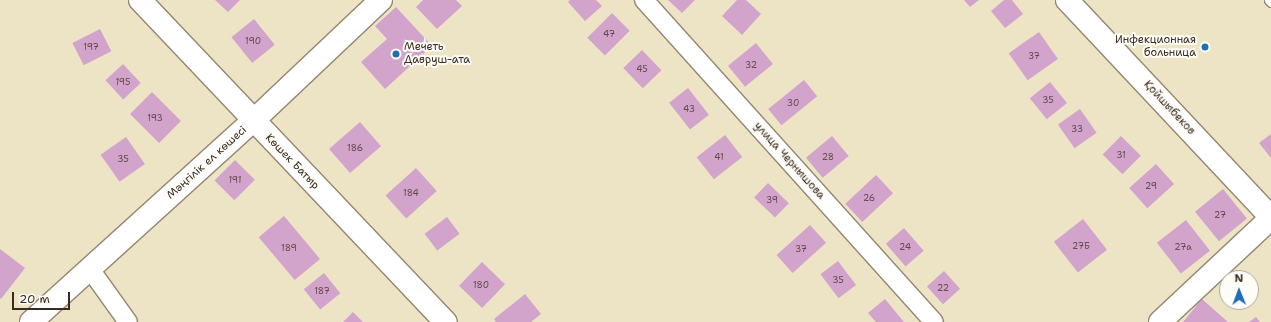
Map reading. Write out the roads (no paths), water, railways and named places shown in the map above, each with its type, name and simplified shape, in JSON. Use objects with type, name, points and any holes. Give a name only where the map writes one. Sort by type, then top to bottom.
[{"type":"street","name":"Көшек Батыр","points":[[140,0],[253,121],[446,322]]},
{"type":"street","name":"Мәңгілік ел көшесі","points":[[31,322],[253,121],[381,0]]},
{"type":"street","name":"улица Чернышова","points":[[644,0],[934,322]]},
{"type":"street","name":"Қойшыбеков","points":[[1067,0],[1271,217]]},
{"type":"street","points":[[1160,322],[1271,217]]},
{"type":"street","points":[[90,269],[128,322]]},
{"type":"place","name":"Инфекционная больница","points":[[1205,47]]},
{"type":"place","name":"Мечеть Давруш-ата","points":[[396,54]]}]
